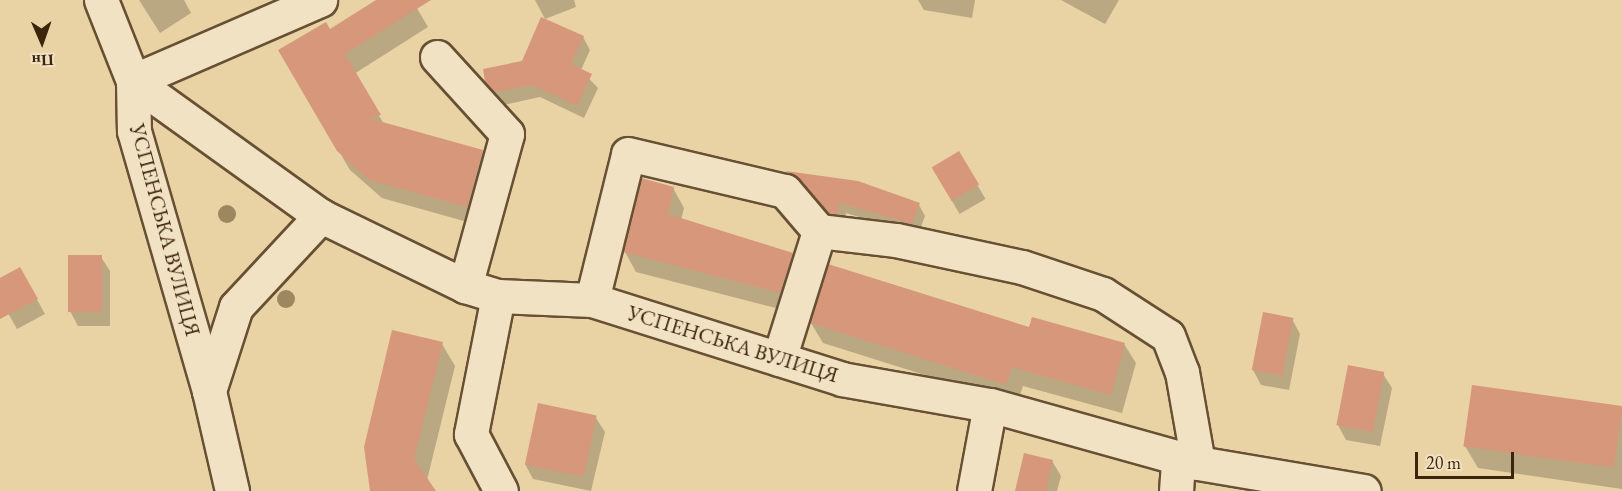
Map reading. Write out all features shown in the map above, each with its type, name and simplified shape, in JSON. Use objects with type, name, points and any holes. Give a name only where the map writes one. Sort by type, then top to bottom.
[{"type":"street","name":"УСПЕНСЬКА ВУЛИЦЯ","points":[[101,0],[133,81],[134,131],[209,391],[232,491]]},
{"type":"street","points":[[133,81],[320,0]]},
{"type":"street","points":[[437,57],[507,134],[465,286]]},
{"type":"street","points":[[133,81],[321,216]]},
{"type":"street","points":[[592,300],[628,154],[785,191],[819,231],[957,251],[1103,294],[1168,336],[1182,372],[1188,461],[1176,491]]},
{"type":"street","name":"УСПЕНСЬКА ВУЛИЦЯ","points":[[209,391],[236,308],[321,216],[465,286],[498,296],[592,300],[842,379],[990,405],[1188,461],[1364,491]]},
{"type":"street","points":[[779,359],[819,231]]},
{"type":"street","points":[[498,296],[471,434],[501,491]]},
{"type":"street","points":[[974,491],[990,405]]},
{"type":"building","points":[[376,0],[431,0],[345,54],[381,115],[368,118],[483,150],[467,207],[369,180],[337,151],[278,50],[326,22],[330,29]]},
{"type":"building","points":[[541,17],[584,36],[571,64],[592,74],[577,106],[532,85],[494,92],[485,82],[483,69],[522,61]]},
{"type":"building","points":[[959,151],[979,184],[952,201],[932,167]]},
{"type":"building","points":[[786,171],[858,181],[920,203],[912,224],[840,203],[838,214],[829,213]]},
{"type":"building","points":[[641,178],[674,187],[668,214],[793,253],[780,293],[623,252]]},
{"type":"building","points":[[68,255],[102,255],[102,312],[68,312]]},
{"type":"building","points":[[828,264],[1029,327],[1032,317],[1125,343],[1111,395],[1012,367],[1006,385],[810,323]]},
{"type":"building","points":[[20,267],[38,299],[0,319],[0,278]]},
{"type":"building","points":[[1263,312],[1293,318],[1282,376],[1252,370]]},
{"type":"building","points":[[392,330],[443,342],[414,459],[436,491],[370,491],[364,447]]},
{"type":"building","points":[[1348,365],[1384,372],[1373,432],[1336,425]]},
{"type":"building","points":[[1472,385],[1622,406],[1614,468],[1463,446]]},
{"type":"building","points":[[538,403],[597,415],[584,477],[525,465]]},
{"type":"building","points":[[1024,453],[1053,460],[1046,491],[1015,491]]}]
